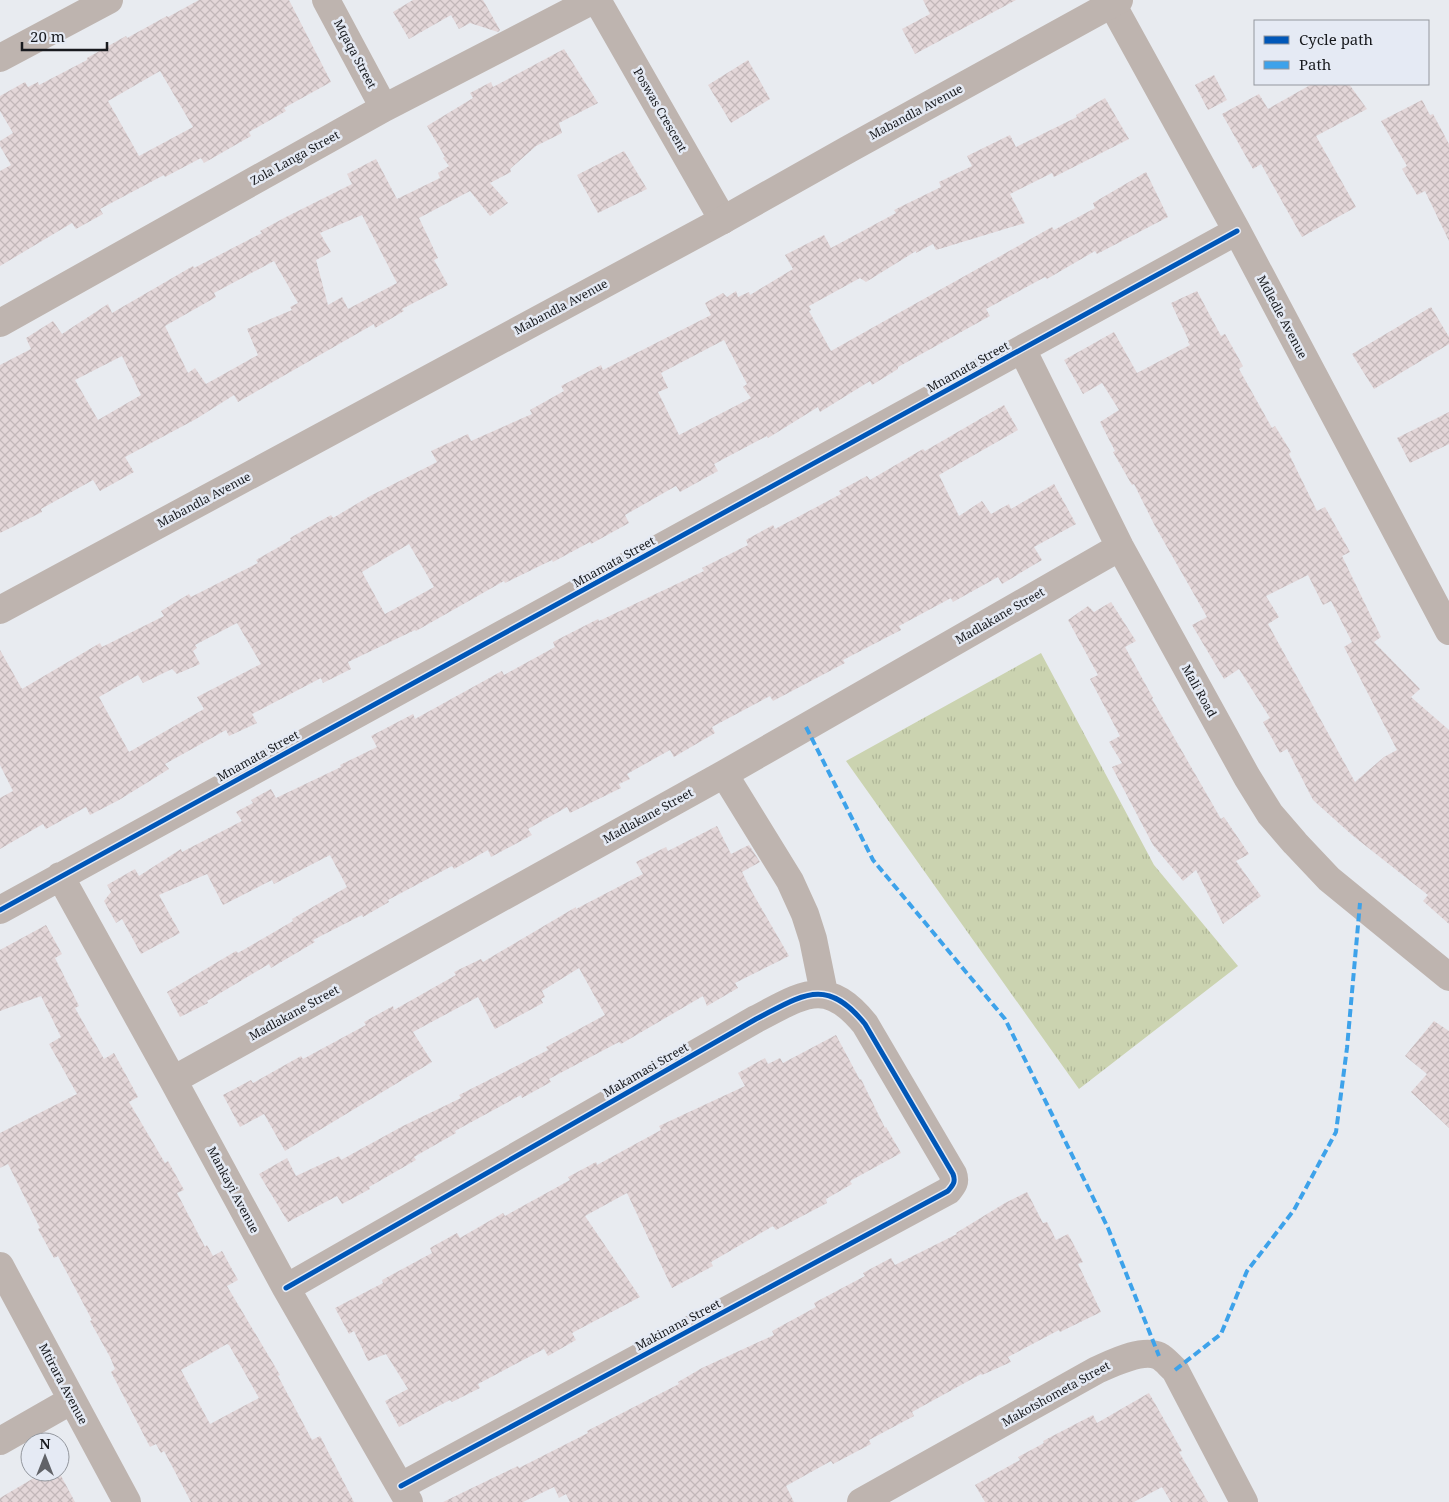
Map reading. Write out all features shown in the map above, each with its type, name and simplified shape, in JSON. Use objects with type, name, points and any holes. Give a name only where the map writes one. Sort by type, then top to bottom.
[{"type":"street","points":[[0,58],[109,0]]},
{"type":"street","name":"Mqaqa Street","points":[[326,0],[384,108]]},
{"type":"street","name":"Zola Langa Street","points":[[0,322],[384,108],[593,0]]},
{"type":"street","name":"Poswas Crescent","points":[[597,0],[723,220]]},
{"type":"street","name":"Mabandla Avenue","points":[[0,610],[723,220],[849,148],[1115,2]]},
{"type":"street","name":"Mdledle Avenue","points":[[1115,2],[1236,231],[1438,587],[1449,631]]},
{"type":"street","name":"Mnamata Street","points":[[0,910],[1236,231]]},
{"type":"street","name":"Mali Road","points":[[1022,349],[1120,547],[1247,777],[1270,814],[1294,843],[1329,879],[1449,977]]},
{"type":"street","name":"Madlakane Street","points":[[173,1080],[724,774],[1120,547]]},
{"type":"street","points":[[724,774],[790,881],[805,914],[813,939],[824,993]]},
{"type":"street","name":"Mankayi Avenue","points":[[60,876],[286,1288],[405,1494]]},
{"type":"street","name":"Makinana Street","points":[[405,1494],[948,1191],[953,1186],[955,1179],[953,1174],[865,1024],[853,1009],[839,999],[824,993]]},
{"type":"street","name":"Makamasi Street","points":[[286,1288],[756,1019],[803,996],[824,993]]},
{"type":"street","name":"Mtirara Avenue","points":[[0,1266],[127,1502]]},
{"type":"street","name":"Makotshometa Street","points":[[861,1502],[1097,1370],[1120,1359],[1139,1355],[1159,1356],[1175,1370],[1244,1502]]},
{"type":"street","points":[[0,1441],[72,1400]]},
{"type":"green space","points":[[1041,653],[1154,865],[1238,966],[1079,1089],[846,761]]},
{"type":"building","points":[[199,0],[289,0],[331,82],[284,108],[286,111],[249,132],[251,136],[204,163],[201,158],[165,177],[164,175],[100,209],[103,214],[76,229],[72,223],[0,266],[0,171],[11,165],[0,146],[0,141],[13,133],[0,111],[0,96],[25,82],[28,87],[38,82],[39,85],[87,60],[87,58],[126,36],[127,38]],"holes":[[[160,71],[193,127],[139,156],[108,101]]]},
{"type":"building","points":[[413,0],[483,0],[500,30],[498,32],[470,23],[459,29],[451,15],[409,39],[393,12]]},
{"type":"building","points":[[923,0],[1016,0],[915,54],[902,29],[930,14]]},
{"type":"building","points":[[564,49],[598,103],[559,123],[562,133],[536,146],[510,169],[511,172],[490,183],[508,203],[490,216],[470,191],[419,218],[438,258],[434,260],[448,285],[402,309],[404,311],[375,328],[374,324],[238,402],[234,395],[196,419],[125,457],[134,472],[100,491],[93,480],[41,509],[42,512],[0,533],[0,365],[31,349],[26,338],[53,321],[62,334],[108,304],[112,313],[193,266],[194,268],[262,233],[260,231],[352,184],[347,174],[376,159],[397,199],[440,178],[438,173],[449,166],[427,126],[473,98],[470,93],[491,82],[493,87]],"holes":[[[362,215],[397,283],[348,309],[342,297],[328,305],[316,260],[331,252],[320,233]],[[274,261],[298,303],[290,307],[292,310],[247,329],[258,355],[206,384],[195,368],[188,373],[165,326],[216,297],[214,293]],[[122,356],[141,395],[98,420],[75,380]]]},
{"type":"building","points":[[748,60],[770,99],[731,123],[708,85]]},
{"type":"building","points":[[1214,75],[1227,100],[1208,110],[1195,85]]},
{"type":"building","points":[[1310,85],[1350,85],[1367,109],[1316,136],[1356,207],[1302,237],[1261,164],[1253,169],[1222,114],[1259,94],[1268,109]]},
{"type":"building","points":[[1105,98],[1129,139],[1054,177],[1052,173],[1010,194],[1025,223],[936,250],[933,244],[916,253],[916,251],[866,282],[860,278],[809,306],[811,310],[809,311],[831,351],[1052,227],[1054,230],[1095,208],[1093,203],[1146,172],[1168,217],[1097,254],[1095,251],[1047,279],[1045,277],[986,309],[990,316],[898,367],[898,369],[872,385],[870,381],[820,412],[818,407],[768,438],[767,436],[714,464],[718,471],[680,492],[676,486],[625,515],[629,523],[591,544],[590,542],[553,562],[552,560],[505,583],[504,581],[416,631],[348,662],[351,669],[323,683],[321,678],[252,714],[257,723],[229,736],[226,730],[165,764],[169,769],[119,800],[90,815],[86,807],[46,829],[43,824],[0,849],[0,798],[13,791],[0,765],[0,650],[22,689],[100,643],[102,647],[164,616],[161,611],[189,594],[191,597],[258,563],[256,560],[331,515],[333,518],[370,496],[437,462],[431,451],[468,434],[471,441],[532,414],[530,410],[564,391],[561,386],[601,365],[603,370],[711,315],[705,303],[723,293],[727,297],[736,291],[738,297],[749,292],[750,295],[793,269],[785,255],[824,235],[831,248],[896,213],[894,210],[941,187],[939,182],[972,166],[967,156],[1010,135],[1016,147],[1077,117],[1076,115]],"holes":[[[724,340],[747,384],[743,387],[751,398],[679,435],[658,392],[668,388],[661,373]],[[409,544],[434,587],[385,614],[362,572]],[[237,623],[261,664],[197,697],[204,709],[129,752],[99,697],[138,675],[143,683],[172,669],[177,674],[200,664],[193,651],[197,648],[195,645]]]},
{"type":"building","points":[[1422,100],[1430,115],[1433,114],[1449,144],[1449,241],[1425,191],[1417,195],[1402,169],[1407,166],[1381,121]]},
{"type":"building","points":[[624,151],[647,189],[598,213],[577,175]]},
{"type":"building","points":[[1197,291],[1221,336],[1225,334],[1243,366],[1239,369],[1272,428],[1275,426],[1291,452],[1289,454],[1317,511],[1325,507],[1350,552],[1342,556],[1381,637],[1374,642],[1420,689],[1411,697],[1449,730],[1449,924],[1423,901],[1428,895],[1352,835],[1313,800],[1287,749],[1280,753],[1263,722],[1270,718],[1239,669],[1224,679],[1192,625],[1207,617],[1155,526],[1134,484],[1132,485],[1113,452],[1115,451],[1100,422],[1119,410],[1102,383],[1083,394],[1064,360],[1114,332],[1137,373],[1190,345],[1171,303]],"holes":[[[1308,575],[1323,605],[1331,601],[1352,642],[1344,647],[1397,750],[1384,757],[1355,782],[1268,624],[1279,617],[1266,596]]]},
{"type":"building","points":[[1431,307],[1449,337],[1449,344],[1374,389],[1352,354]]},
{"type":"building","points":[[1004,405],[1018,430],[939,475],[959,516],[982,501],[991,514],[1009,504],[1011,509],[1054,484],[1076,524],[1034,547],[1042,560],[1002,584],[998,577],[953,602],[951,598],[899,626],[901,630],[843,660],[845,663],[773,701],[770,696],[712,727],[715,733],[674,757],[670,750],[627,774],[630,779],[619,784],[621,788],[570,813],[567,807],[528,829],[532,835],[491,857],[488,850],[454,869],[452,866],[388,900],[389,902],[363,917],[362,915],[313,940],[315,942],[271,968],[269,964],[207,1001],[208,1003],[180,1017],[167,992],[236,951],[238,953],[293,921],[292,919],[347,887],[330,855],[274,884],[272,880],[223,905],[207,874],[159,895],[180,933],[141,954],[122,919],[116,923],[104,901],[111,892],[107,885],[135,869],[139,876],[181,849],[182,852],[242,821],[236,812],[253,803],[251,800],[271,789],[276,798],[341,767],[340,765],[377,747],[371,736],[413,714],[415,719],[502,671],[504,675],[555,647],[553,642],[598,619],[599,621],[704,571],[702,568],[748,545],[746,540],[773,525],[775,529],[841,494],[839,491],[867,476],[870,480],[923,449],[925,451]]},
{"type":"building","points":[[1449,412],[1449,444],[1410,463],[1397,438]]},
{"type":"building","points":[[1111,602],[1136,641],[1125,647],[1152,699],[1221,819],[1224,817],[1249,854],[1236,861],[1261,896],[1223,924],[1196,870],[1183,881],[1153,845],[1112,767],[1122,763],[1109,742],[1120,736],[1090,679],[1098,675],[1068,620],[1088,606],[1094,612]]},
{"type":"building","points":[[717,826],[731,854],[749,845],[760,862],[742,872],[789,956],[735,983],[738,988],[707,1006],[703,996],[621,1044],[619,1042],[549,1079],[551,1082],[522,1098],[521,1095],[455,1131],[456,1133],[414,1157],[416,1160],[342,1204],[337,1196],[288,1222],[259,1174],[287,1158],[296,1176],[339,1156],[341,1160],[403,1126],[461,1098],[459,1095],[548,1050],[546,1047],[605,1015],[579,968],[542,991],[545,997],[541,999],[543,1003],[495,1029],[478,997],[413,1032],[432,1062],[285,1151],[264,1114],[240,1127],[223,1095],[251,1080],[253,1083],[301,1056],[303,1059],[366,1025],[364,1022],[393,1006],[394,1010],[456,975],[454,972],[481,959],[483,962],[576,907],[576,909],[643,874],[636,862],[666,847],[668,851]]},
{"type":"building","points":[[46,925],[62,954],[55,958],[79,1006],[75,1008],[104,1059],[114,1053],[138,1097],[129,1102],[165,1163],[168,1161],[184,1190],[177,1193],[205,1247],[207,1245],[213,1256],[222,1251],[238,1280],[227,1286],[280,1375],[278,1376],[312,1440],[320,1436],[354,1502],[191,1502],[164,1451],[161,1453],[156,1444],[150,1447],[111,1372],[115,1369],[110,1357],[58,1256],[54,1258],[38,1229],[40,1228],[8,1164],[0,1168],[0,1133],[77,1094],[49,1044],[61,1037],[41,996],[0,1011],[0,950]],"holes":[[[227,1344],[259,1398],[210,1424],[181,1370]]]},
{"type":"building","points":[[1434,1021],[1449,1031],[1449,1128],[1411,1092],[1427,1074],[1405,1056]]},
{"type":"building","points":[[836,1035],[861,1079],[885,1128],[901,1153],[850,1181],[852,1184],[826,1199],[827,1203],[776,1230],[773,1226],[711,1262],[713,1266],[672,1288],[627,1193],[585,1216],[640,1297],[572,1333],[576,1340],[548,1356],[544,1349],[478,1384],[480,1388],[452,1402],[450,1400],[399,1427],[385,1401],[408,1389],[386,1354],[368,1361],[354,1331],[349,1334],[335,1308],[383,1283],[382,1280],[432,1253],[430,1248],[457,1233],[460,1238],[503,1213],[505,1216],[570,1180],[568,1177],[596,1162],[597,1165],[661,1130],[659,1126],[745,1086],[738,1073],[765,1058],[768,1064],[780,1058],[783,1063]]},
{"type":"building","points":[[1027,1192],[1043,1223],[1047,1222],[1056,1240],[1068,1234],[1083,1262],[1078,1264],[1101,1312],[1060,1332],[1059,1330],[1008,1357],[1011,1362],[981,1374],[912,1412],[914,1416],[869,1440],[871,1444],[833,1464],[831,1461],[786,1486],[794,1502],[570,1502],[566,1494],[559,1498],[554,1487],[523,1502],[443,1502],[518,1466],[519,1468],[679,1384],[678,1382],[702,1368],[774,1335],[772,1331],[816,1307],[814,1303],[865,1276],[863,1273],[891,1258],[895,1265],[957,1234],[1005,1203]]},
{"type":"building","points":[[1149,1393],[1182,1451],[1179,1452],[1208,1502],[1171,1502],[1162,1487],[1134,1502],[985,1502],[975,1485],[1020,1460],[1018,1457],[1044,1443],[1043,1441],[1093,1415],[1097,1423]]},
{"type":"building","points":[[27,1482],[64,1482],[75,1502],[0,1502],[0,1498]]},
{"type":"marked path","points":[[806,727],[873,860],[1005,1019],[1108,1228],[1159,1356]]},
{"type":"marked path","points":[[1175,1370],[1221,1334],[1247,1271],[1294,1210],[1336,1132],[1347,1048],[1360,903]]},
{"type":"cycle path","points":[[0,910],[1237,231]]},
{"type":"cycle path","points":[[286,1288],[756,1019],[787,1003],[814,994],[826,995],[838,1000],[851,1009],[865,1024],[953,1174],[954,1183],[948,1191],[401,1486]]}]
